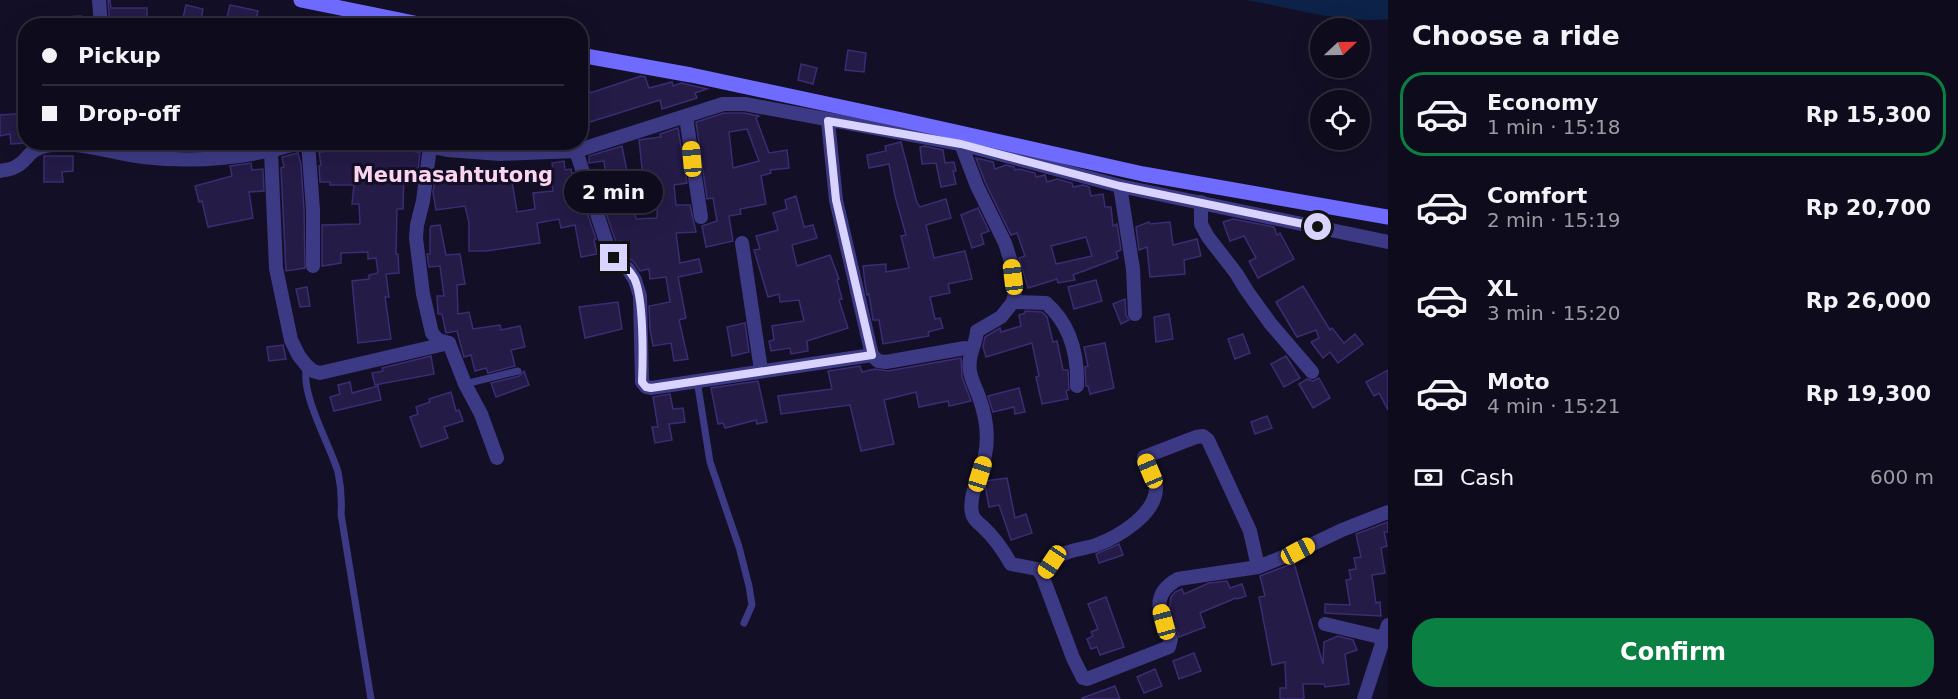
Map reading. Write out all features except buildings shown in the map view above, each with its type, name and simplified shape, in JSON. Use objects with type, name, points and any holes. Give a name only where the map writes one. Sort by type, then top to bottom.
[{"type":"street","points":[[99,0],[100,18]]},
{"type":"street","points":[[301,0],[353,18]]},
{"type":"street","points":[[588,56],[691,75],[890,117],[1143,174],[1388,217]]},
{"type":"street","points":[[588,147],[727,103],[766,108],[961,144],[1120,186],[1388,242]]},
{"type":"street","points":[[686,117],[701,217]]},
{"type":"street","points":[[828,121],[836,200],[872,355],[878,361],[886,362],[965,348]]},
{"type":"street","points":[[961,144],[1011,262],[1015,292],[1013,302],[1001,317],[977,331],[969,362],[970,373],[986,417],[987,441],[985,457],[975,487],[972,514],[975,520],[995,539],[1011,564],[1037,569],[1042,575],[1080,675],[1087,679],[1166,649],[1171,644],[1160,610],[1160,593],[1166,585],[1178,579],[1258,567],[1291,555],[1342,530],[1388,512]]},
{"type":"street","points":[[0,171],[14,168],[32,150]]},
{"type":"street","points":[[114,150],[143,157],[220,160],[257,150]]},
{"type":"street","points":[[268,150],[276,268],[291,340],[298,356],[307,366],[320,373],[449,343]]},
{"type":"street","points":[[309,150],[314,266]]},
{"type":"street","points":[[430,150],[416,238],[423,294],[432,333],[438,340],[449,343]]},
{"type":"street","points":[[553,150],[579,150]]},
{"type":"street","points":[[576,151],[607,244],[614,258],[628,269],[635,280],[640,296],[643,384],[646,387],[872,355]]},
{"type":"street","points":[[1120,186],[1133,269],[1135,314]]},
{"type":"street","points":[[1201,202],[1201,224],[1208,237],[1270,323],[1312,372]]},
{"type":"street","points":[[742,243],[761,370]]},
{"type":"street","points":[[1013,302],[1046,303],[1059,316],[1067,327],[1077,365],[1077,386]]},
{"type":"street","points":[[449,343],[465,384],[481,414],[497,458]]},
{"type":"street","points":[[1042,575],[1058,556],[1096,545],[1116,536],[1141,519],[1154,495],[1156,486],[1144,457],[1203,436],[1208,440],[1246,521],[1258,567]]},
{"type":"street","points":[[1324,624],[1386,632],[1364,699]]},
{"type":"lane","points":[[307,366],[304,375],[310,402],[338,473],[342,498],[341,514],[371,699]]},
{"type":"lane","points":[[465,384],[518,371]]},
{"type":"lane","points":[[698,380],[710,462],[739,547],[749,586],[752,605],[744,624]]},
{"type":"water","points":[[1246,0],[1388,0],[1388,19],[1370,20],[1370,18],[1343,18]]},
{"type":"district","name":"Meunasahtutong","points":[[453,175]]},
{"type":"route","points":[[614,258],[628,269],[635,280],[640,296],[642,382],[644,386],[651,388],[872,355],[836,200],[828,121],[961,144],[1120,186],[1318,227]]}]
